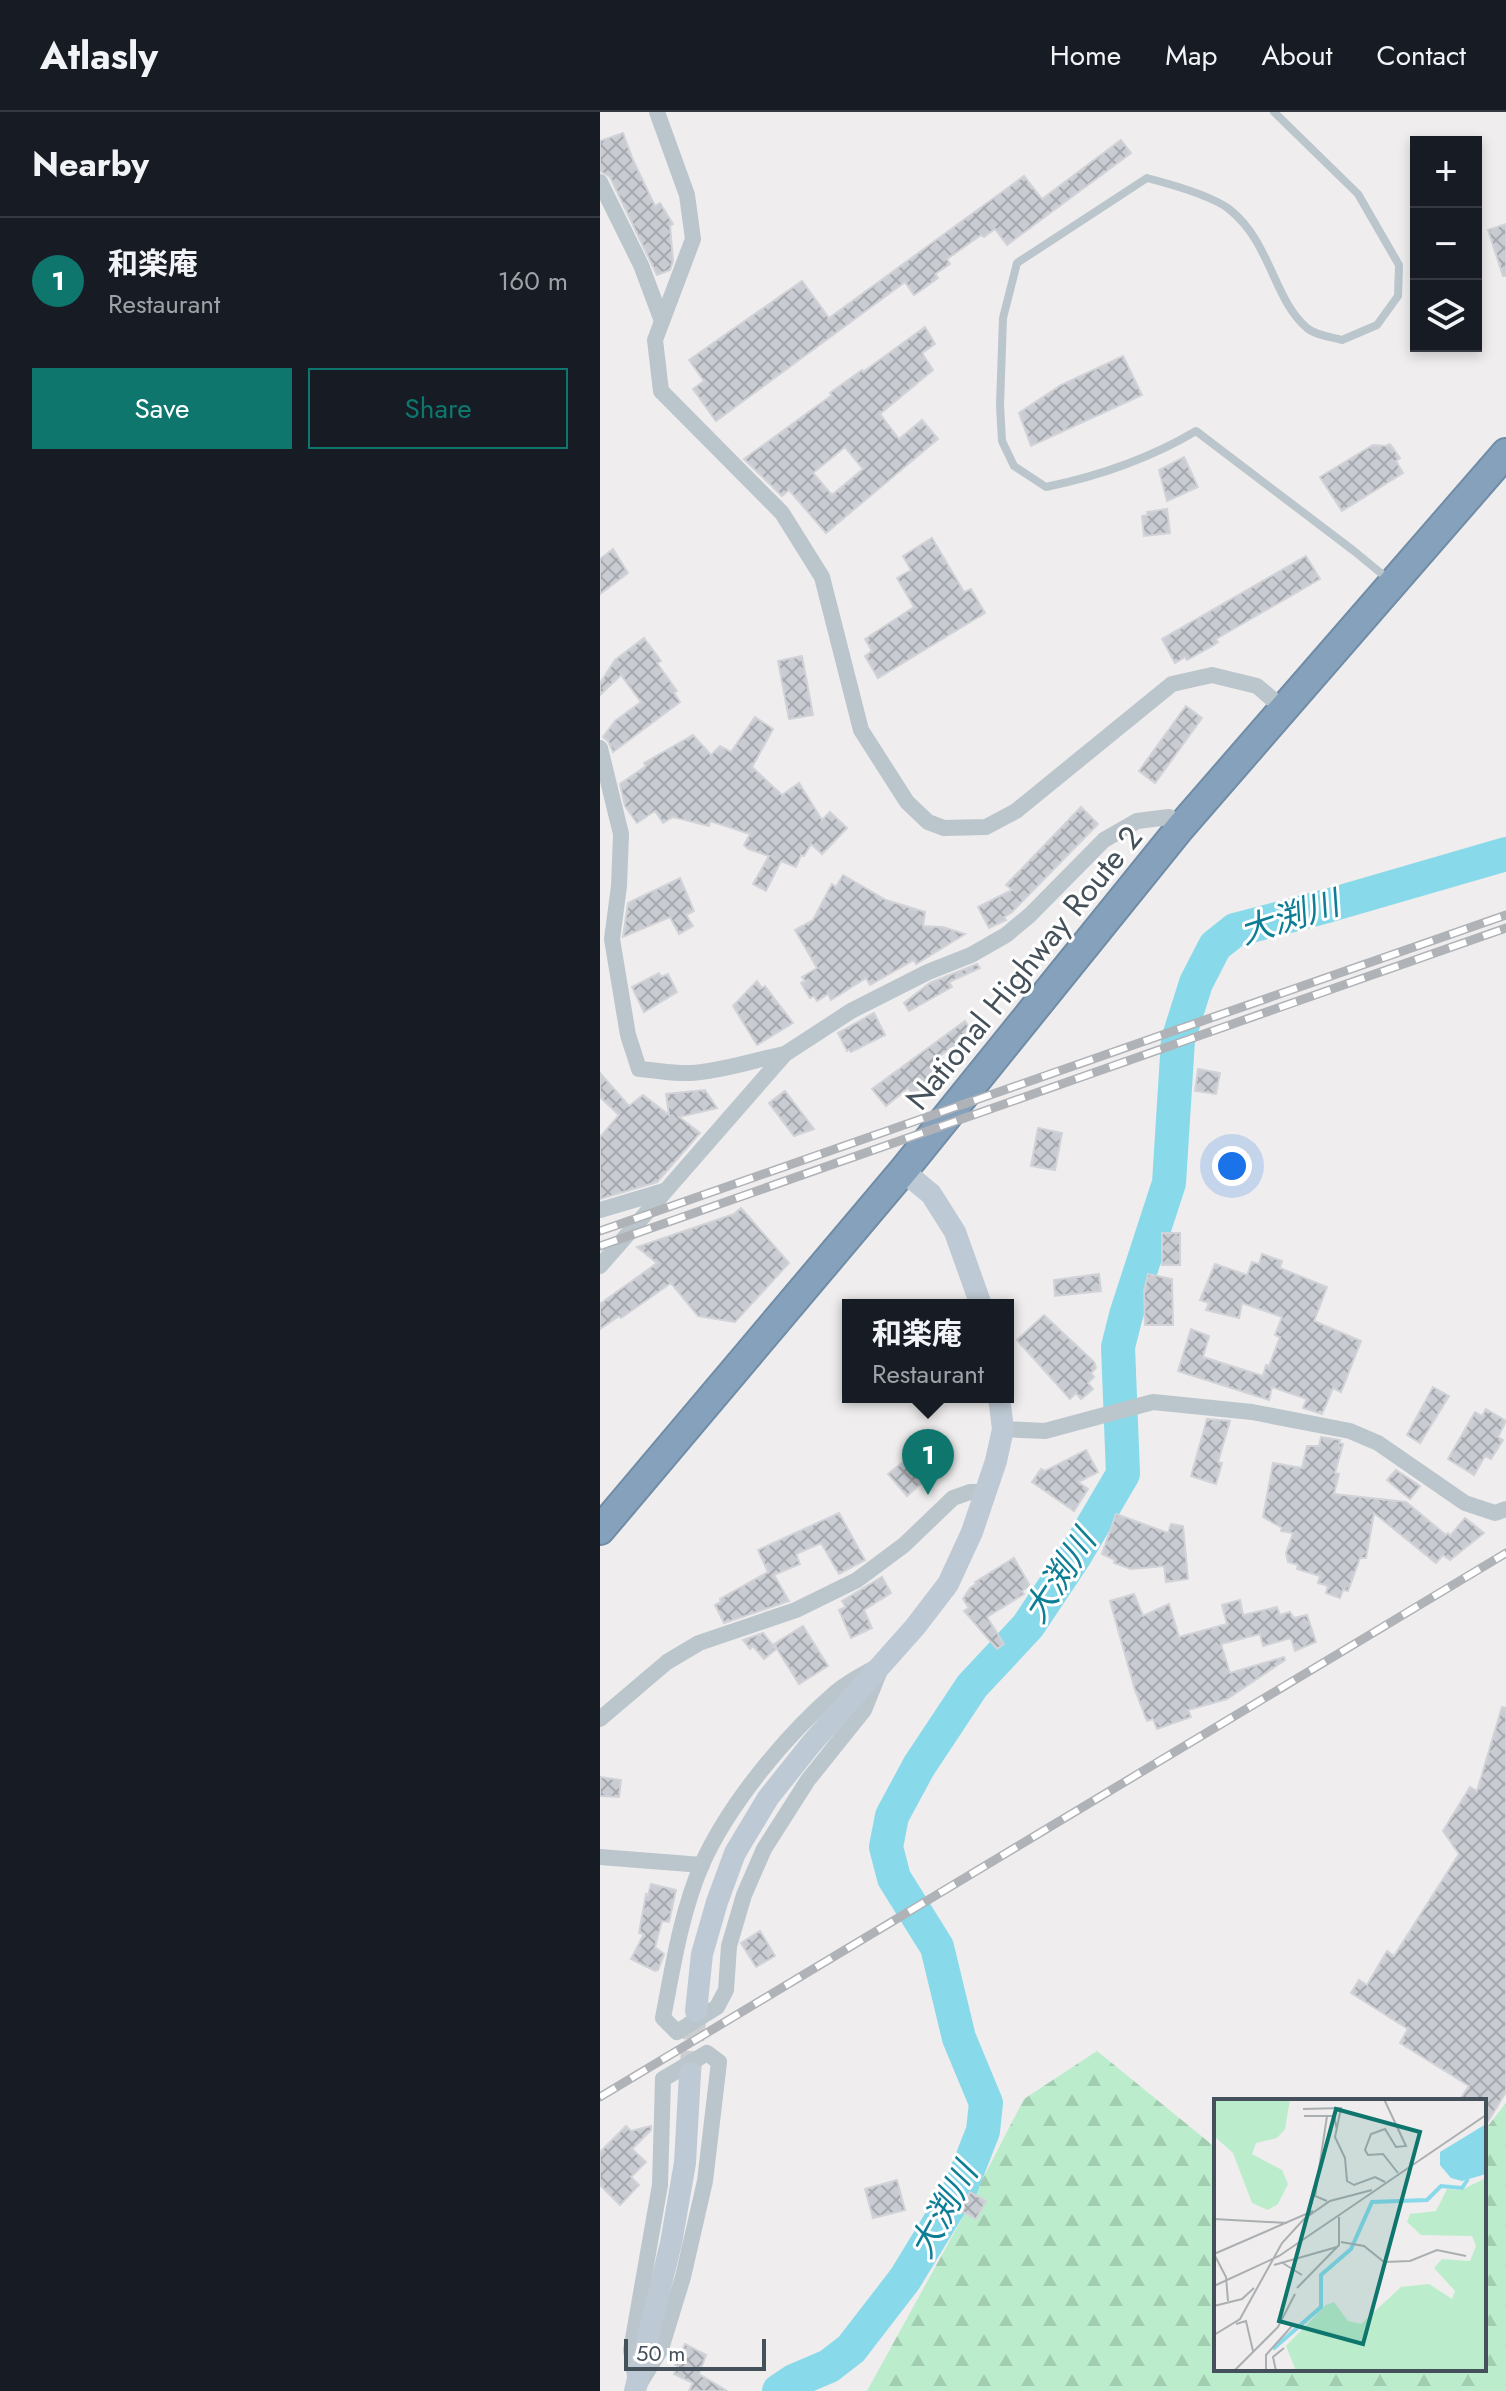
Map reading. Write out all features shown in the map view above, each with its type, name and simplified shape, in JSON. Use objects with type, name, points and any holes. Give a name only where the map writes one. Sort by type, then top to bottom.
[{"type":"highway","name":"National Highway Route 2","points":[[600,1530],[903,1171],[1180,828],[1506,453]]},
{"type":"street","points":[[657,112],[687,195],[693,239],[655,340],[661,391],[782,513],[822,577],[861,730],[907,802],[928,822],[944,828],[986,827],[1016,811],[1172,684],[1212,675],[1257,686],[1285,710]]},
{"type":"street","points":[[600,182],[641,265],[662,321]]},
{"type":"street","points":[[600,748],[621,834],[619,886],[612,939],[628,1035],[639,1069],[687,1073],[722,1069],[744,1061],[785,1054]]},
{"type":"street","points":[[600,1266],[785,1054],[851,1011],[928,972],[971,955],[1006,935],[1104,840],[1137,821],[1169,817],[1180,828]]},
{"type":"street","points":[[903,1171],[931,1194],[955,1232],[979,1299]]},
{"type":"street","points":[[600,1210],[666,1190]]},
{"type":"street","points":[[1003,1429],[1045,1431],[1153,1402],[1252,1412],[1350,1431],[1378,1443],[1465,1503],[1495,1513],[1506,1509]]},
{"type":"street","points":[[696,2011],[702,1954],[735,1853],[768,1798],[811,1744],[915,1627],[948,1584],[972,1532],[985,1492],[1003,1429],[1000,1403]]},
{"type":"street","points":[[600,1719],[667,1662],[699,1643],[796,1610],[857,1580],[904,1545],[953,1498],[970,1492],[985,1492]]},
{"type":"street","points":[[883,1663],[864,1710],[808,1780],[764,1849],[744,1895],[729,1946],[726,1990],[717,2007],[677,2032],[663,2018],[678,1935],[702,1865],[725,1822],[769,1760],[838,1690],[883,1663]]},
{"type":"street","points":[[600,1857],[702,1865]]},
{"type":"street","points":[[707,2053],[719,2062],[705,2181],[683,2277],[661,2349],[636,2389],[631,2350],[660,2185],[663,2079],[707,2053]]},
{"type":"street","points":[[636,2389],[671,2243],[685,2163],[690,2073]]},
{"type":"lane","points":[[1274,112],[1358,194],[1399,265],[1398,296],[1377,325],[1342,340],[1308,330],[1292,311],[1257,239],[1228,208],[1147,178],[1017,263],[1003,318],[1002,441],[1014,466],[1046,487],[1087,479],[1138,460],[1164,450],[1196,431],[1393,584]]},
{"type":"green space","points":[[1097,2051],[1214,2146],[1214,2371],[1486,2371],[1486,2128],[1506,2103],[1506,2391],[867,2391],[1024,2099]]},
{"type":"building","points":[[623,133],[655,206],[660,203],[673,224],[670,226],[673,261],[670,270],[657,275],[610,177],[600,171],[600,141]]},
{"type":"building","points":[[1121,140],[1131,153],[1007,245],[995,229],[984,237],[981,235],[947,259],[950,264],[935,274],[938,278],[914,295],[905,282],[716,421],[693,389],[704,381],[689,360],[802,281],[829,318],[1024,176],[1042,199]]},
{"type":"building","points":[[1506,224],[1506,276],[1503,276],[1488,230]]},
{"type":"building","points":[[925,327],[935,344],[922,353],[933,370],[880,414],[899,439],[922,420],[938,439],[826,533],[789,490],[782,496],[744,459],[832,395],[830,393]],"holes":[[[845,447],[863,469],[832,495],[813,473]]]},
{"type":"building","points":[[1123,356],[1142,395],[1031,446],[1019,413],[1061,385]]},
{"type":"building","points":[[1390,444],[1400,458],[1396,461],[1403,473],[1342,511],[1320,477],[1373,445]]},
{"type":"building","points":[[1184,457],[1198,487],[1167,501],[1159,470]]},
{"type":"building","points":[[1167,509],[1170,533],[1144,536],[1142,516],[1148,515],[1147,512]]},
{"type":"building","points":[[932,538],[964,592],[971,589],[985,613],[878,678],[865,656],[872,651],[865,639],[914,607],[897,578],[911,570],[903,556]]},
{"type":"building","points":[[613,549],[628,573],[600,594],[600,559]]},
{"type":"building","points":[[1306,556],[1320,579],[1216,639],[1218,642],[1214,645],[1175,663],[1162,639]]},
{"type":"building","points":[[644,638],[661,661],[657,663],[677,691],[674,693],[680,702],[613,752],[603,737],[615,721],[641,702],[621,675],[600,695],[600,683],[615,660]]},
{"type":"building","points":[[802,656],[813,715],[789,719],[778,661]]},
{"type":"building","points":[[1186,706],[1202,718],[1155,783],[1139,771]]},
{"type":"building","points":[[755,717],[773,729],[752,767],[782,795],[799,783],[822,820],[830,812],[847,828],[822,854],[811,844],[796,867],[781,861],[766,891],[753,884],[769,856],[744,845],[750,834],[710,821],[709,826],[673,817],[663,823],[655,811],[637,823],[625,806],[620,784],[646,766],[644,763],[693,735],[711,755],[720,746],[731,752]]},
{"type":"building","points":[[1081,807],[1098,824],[1004,917],[1006,920],[989,928],[978,907],[1012,890],[1006,885]]},
{"type":"building","points":[[843,875],[886,900],[925,912],[923,926],[943,927],[965,934],[916,964],[914,960],[870,985],[866,978],[831,1000],[828,994],[817,1001],[814,996],[810,998],[801,983],[805,981],[802,977],[817,968],[795,930],[813,920],[832,884],[836,887]]},
{"type":"building","points":[[680,878],[694,911],[686,915],[693,926],[679,934],[670,917],[623,937],[628,903]]},
{"type":"building","points":[[977,964],[980,968],[949,982],[952,987],[909,1011],[904,1003],[930,983]]},
{"type":"building","points":[[659,973],[661,977],[668,974],[677,992],[644,1012],[632,987]]},
{"type":"building","points":[[757,981],[762,988],[765,986],[793,1023],[757,1045],[733,1006]]},
{"type":"building","points":[[874,1013],[885,1035],[851,1052],[849,1049],[847,1051],[838,1033]]},
{"type":"building","points":[[965,1021],[970,1034],[937,1058],[941,1061],[931,1068],[938,1081],[912,1093],[908,1088],[886,1106],[872,1089]]},
{"type":"building","points":[[1198,1069],[1220,1073],[1216,1094],[1195,1091]]},
{"type":"building","points":[[600,1073],[629,1106],[643,1095],[669,1115],[666,1094],[705,1090],[717,1108],[679,1117],[700,1133],[657,1182],[600,1199],[600,1137],[619,1115],[600,1097]]},
{"type":"building","points":[[785,1091],[814,1129],[794,1136],[769,1103]]},
{"type":"building","points":[[1038,1128],[1062,1133],[1055,1170],[1031,1166]]},
{"type":"building","points":[[741,1208],[789,1263],[735,1322],[698,1316],[671,1283],[600,1329],[600,1304],[657,1263],[637,1247],[734,1214]]},
{"type":"building","points":[[1162,1233],[1180,1233],[1180,1265],[1162,1265]]},
{"type":"building","points":[[1262,1254],[1282,1261],[1280,1268],[1327,1287],[1314,1321],[1361,1341],[1341,1392],[1333,1388],[1322,1414],[1303,1408],[1307,1399],[1272,1387],[1269,1400],[1178,1371],[1191,1329],[1209,1336],[1203,1357],[1263,1376],[1280,1337],[1275,1335],[1282,1317],[1242,1303],[1239,1318],[1206,1310],[1209,1303],[1200,1300],[1215,1264],[1247,1275],[1252,1262],[1259,1264]]},
{"type":"building","points":[[1099,1274],[1101,1291],[1055,1296],[1054,1280]]},
{"type":"building","points":[[1148,1274],[1172,1279],[1173,1325],[1145,1325],[1144,1291]]},
{"type":"building","points":[[1044,1315],[1094,1362],[1096,1368],[1091,1373],[1094,1377],[1088,1383],[1093,1389],[1081,1399],[1076,1393],[1070,1399],[1017,1340]]},
{"type":"building","points":[[1433,1387],[1449,1396],[1420,1443],[1407,1435]]},
{"type":"building","points":[[1486,1409],[1506,1421],[1498,1437],[1503,1440],[1491,1459],[1485,1456],[1474,1475],[1448,1459],[1475,1412],[1482,1416]]},
{"type":"building","points":[[1207,1419],[1230,1421],[1218,1462],[1222,1463],[1216,1484],[1191,1476]]},
{"type":"building","points":[[1321,1437],[1340,1440],[1339,1443],[1343,1444],[1335,1473],[1339,1474],[1334,1494],[1406,1502],[1446,1535],[1448,1533],[1450,1536],[1465,1518],[1484,1533],[1450,1560],[1443,1555],[1436,1563],[1374,1513],[1366,1558],[1360,1558],[1348,1591],[1343,1590],[1340,1598],[1326,1593],[1328,1586],[1318,1583],[1320,1576],[1297,1569],[1298,1565],[1288,1562],[1286,1553],[1293,1533],[1281,1531],[1282,1528],[1263,1517],[1273,1463],[1302,1468],[1307,1446],[1319,1446]]},
{"type":"building","points":[[1086,1450],[1098,1472],[1078,1482],[1088,1489],[1074,1511],[1032,1482],[1041,1469],[1045,1471]]},
{"type":"building","points":[[904,1461],[924,1481],[907,1496],[888,1474]]},
{"type":"building","points":[[1396,1470],[1420,1486],[1410,1499],[1387,1480]]},
{"type":"building","points":[[839,1513],[865,1560],[839,1574],[821,1543],[796,1554],[800,1564],[774,1575],[789,1601],[724,1623],[715,1605],[721,1602],[720,1599],[768,1572],[758,1550]]},
{"type":"building","points":[[1116,1514],[1168,1533],[1171,1524],[1183,1526],[1188,1579],[1166,1582],[1164,1566],[1131,1569],[1114,1563],[1115,1560],[1102,1554]]},
{"type":"building","points":[[1014,1558],[1030,1586],[1022,1591],[1024,1594],[987,1617],[1004,1644],[997,1649],[964,1611],[969,1608],[963,1599],[975,1582]]},
{"type":"building","points":[[882,1577],[891,1593],[864,1610],[872,1628],[851,1638],[839,1610],[846,1607],[842,1601]]},
{"type":"building","points":[[1134,1594],[1143,1616],[1169,1604],[1179,1637],[1227,1624],[1222,1605],[1240,1600],[1243,1615],[1277,1607],[1280,1615],[1290,1612],[1294,1618],[1307,1615],[1316,1642],[1295,1651],[1291,1638],[1263,1646],[1260,1634],[1221,1644],[1230,1673],[1284,1657],[1285,1660],[1227,1699],[1188,1710],[1191,1717],[1157,1729],[1153,1719],[1147,1721],[1135,1690],[1110,1601]]},
{"type":"building","points":[[803,1626],[828,1666],[799,1684],[774,1644]]},
{"type":"building","points":[[763,1633],[776,1649],[764,1659],[743,1640]]},
{"type":"building","points":[[1502,1707],[1506,1708],[1506,2092],[1486,2125],[1486,2099],[1460,2099],[1469,2086],[1400,2043],[1408,2029],[1351,1993],[1359,1980],[1367,1985],[1387,1951],[1394,1956],[1459,1854],[1443,1831],[1470,1787],[1477,1791]]},
{"type":"building","points":[[600,1777],[621,1780],[619,1797],[600,1796]]},
{"type":"building","points":[[651,1884],[676,1890],[669,1922],[662,1921],[655,1947],[664,1954],[655,1971],[631,1959],[644,1934],[639,1933],[646,1894]]},
{"type":"building","points":[[760,1931],[775,1956],[756,1967],[741,1943]]},
{"type":"building","points":[[626,2126],[631,2131],[651,2126],[651,2130],[632,2149],[646,2162],[631,2177],[639,2185],[620,2205],[600,2185],[600,2152]]},
{"type":"building","points":[[897,2180],[905,2210],[873,2218],[865,2189]]},
{"type":"building","points":[[970,2192],[986,2201],[976,2219],[960,2210]]},
{"type":"building","points":[[685,2344],[706,2355],[699,2374],[727,2391],[689,2391],[693,2383],[674,2374]]},
{"type":"waterway","name":"大渕川","points":[[779,2391],[829,2366],[851,2349],[905,2279],[961,2187],[983,2131],[986,2103],[959,2038],[937,1947],[894,1878],[886,1847],[892,1816],[919,1766],[972,1686],[1028,1626],[1076,1554],[1123,1474],[1118,1347],[1169,1183],[1178,1040],[1196,983],[1215,946],[1235,930],[1506,854]]},
{"type":"tunnel","points":[[690,2073],[696,2011]]},
{"type":"railway","points":[[600,1231],[1506,915]]},
{"type":"railway","points":[[600,1246],[1506,928]]},
{"type":"railway","points":[[600,2097],[1506,1553]]},
{"type":"place","name":"和楽庵","points":[[928,1495]]}]
